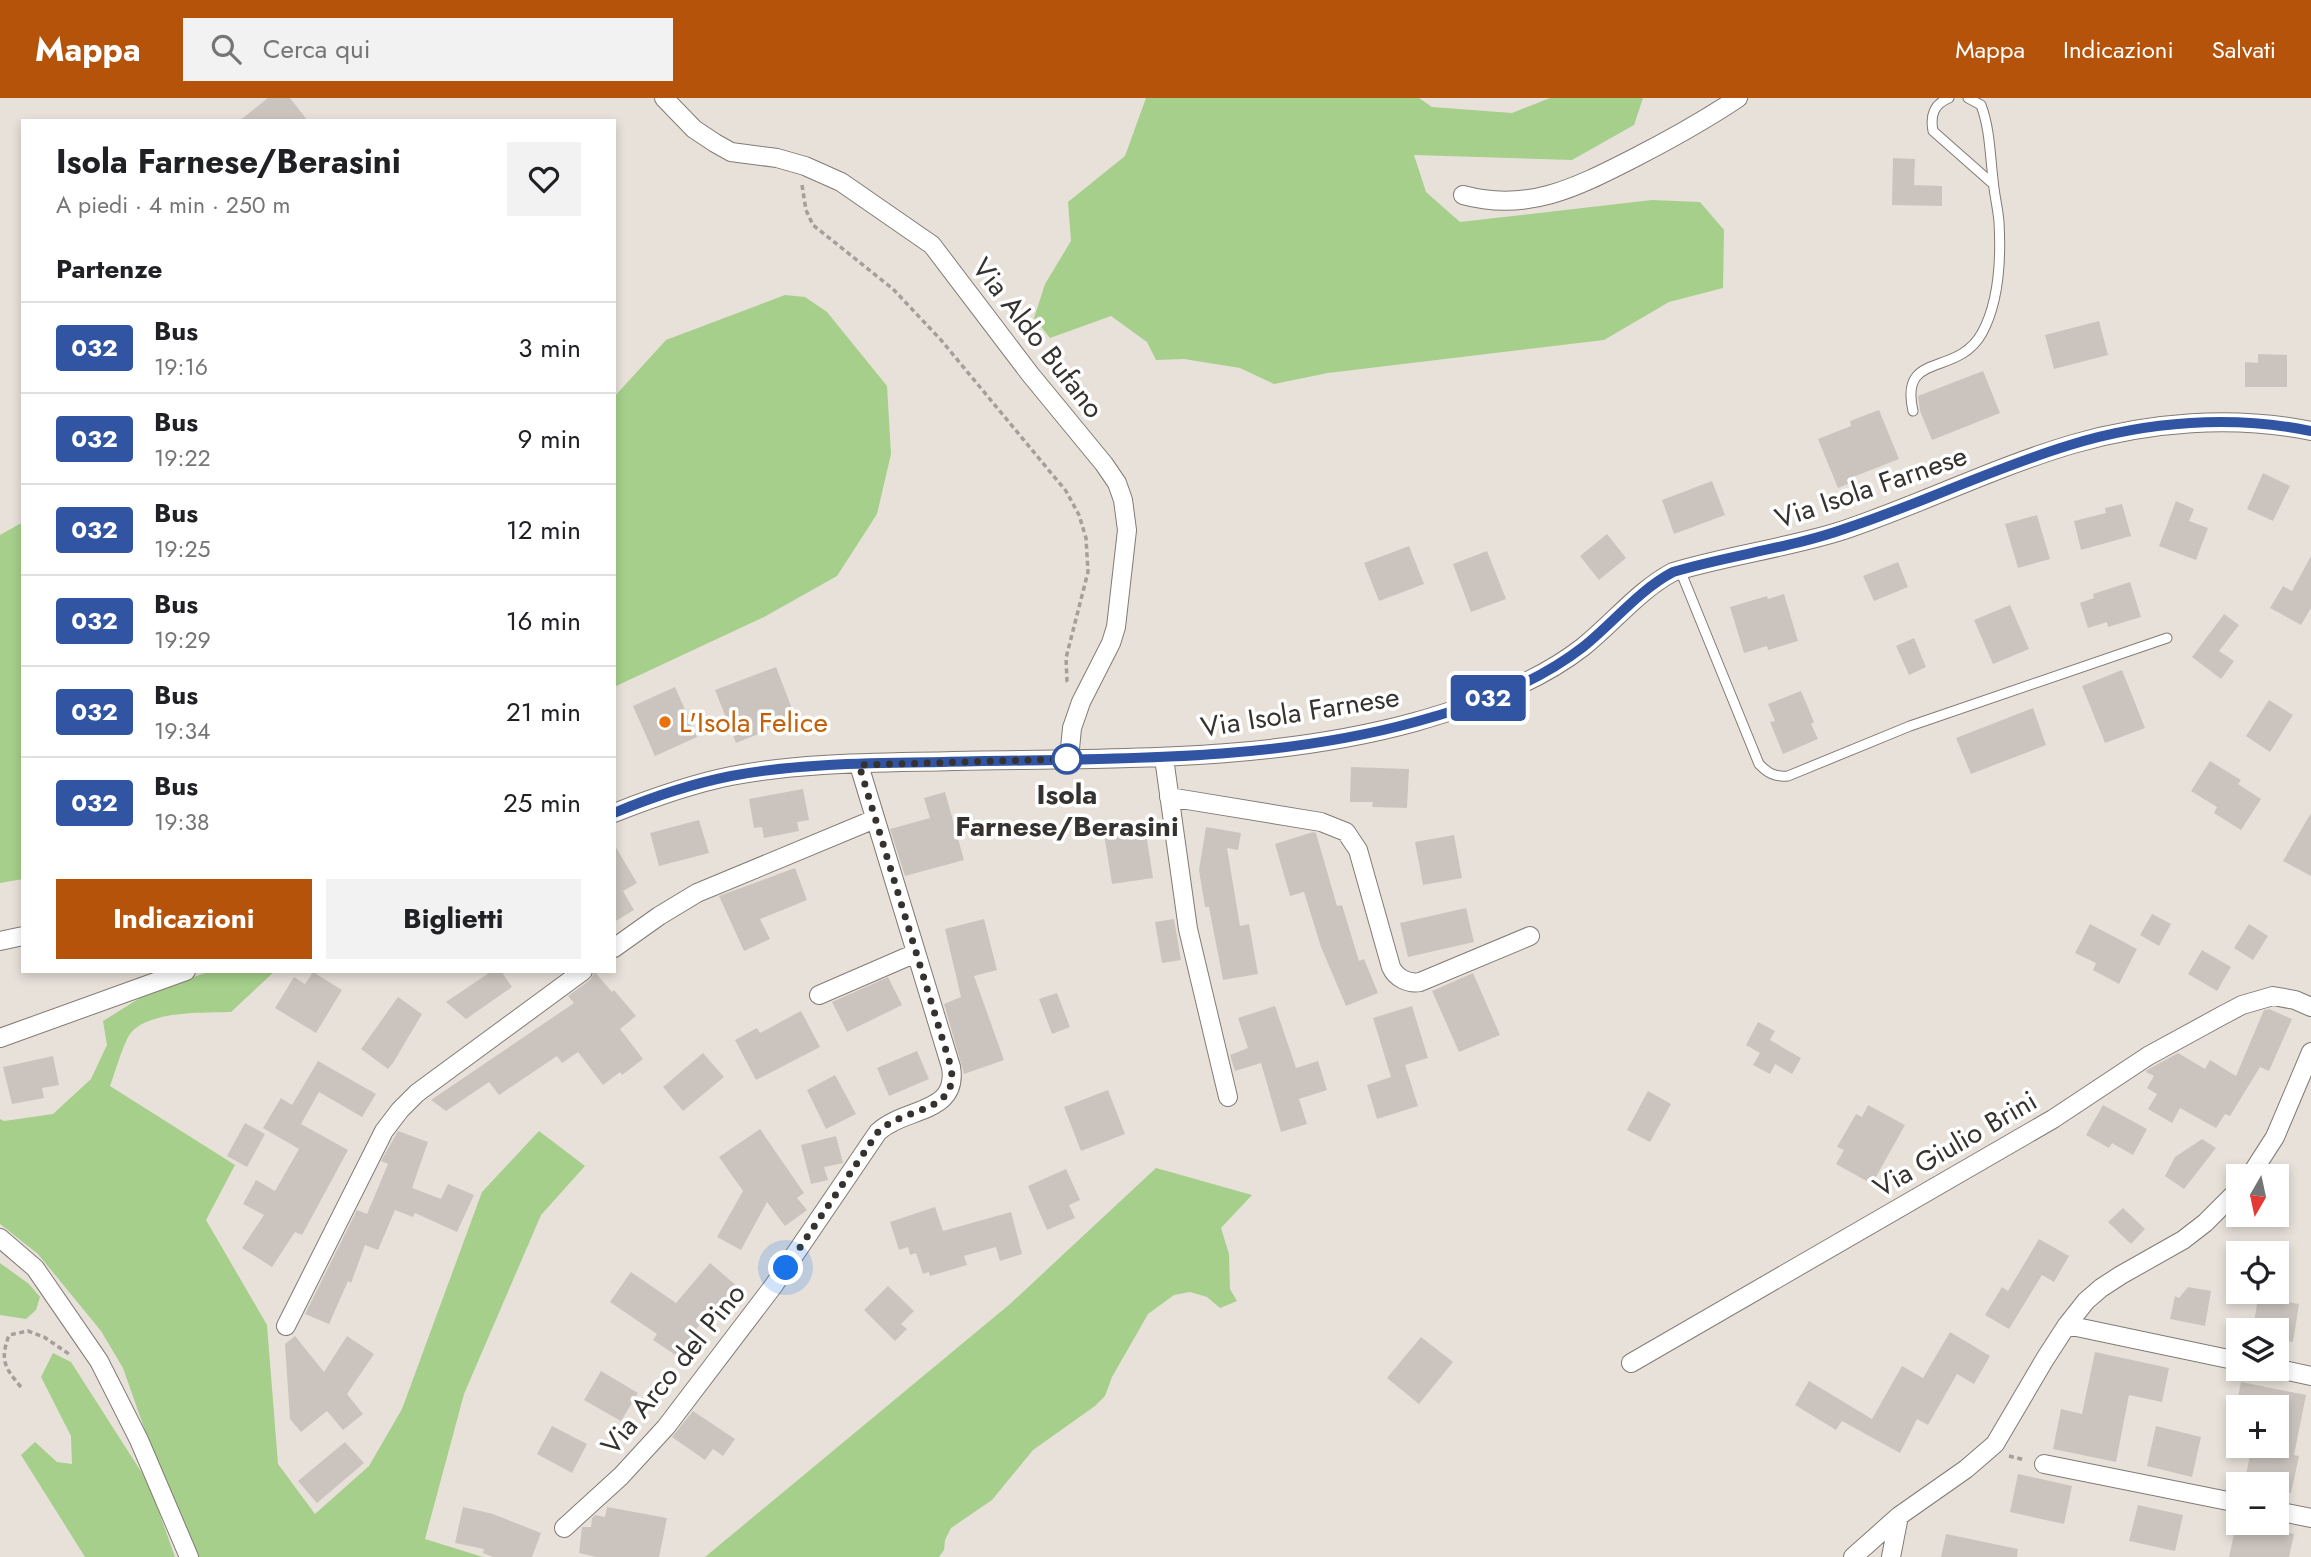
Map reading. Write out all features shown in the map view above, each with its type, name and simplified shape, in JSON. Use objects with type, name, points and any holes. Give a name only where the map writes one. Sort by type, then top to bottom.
[{"type":"street","name":"Via Aldo Bufano","points":[[664,98],[694,129],[731,152],[777,158],[805,166],[841,182],[932,245],[1117,483],[1123,500],[1127,530],[1116,627],[1111,643],[1081,702],[1072,728],[1069,759]]},
{"type":"street","points":[[1462,195],[1495,201],[1517,201],[1577,187],[1664,142],[1738,98]]},
{"type":"street","name":"Via Isola Farnese","points":[[616,812],[666,794],[732,776],[771,770],[859,765],[1164,758],[1239,752],[1346,737],[1414,722],[1483,700],[1530,680],[1566,659],[1657,582],[1680,570],[1845,529],[2054,450],[2093,439],[2136,430],[2205,423],[2255,423],[2311,431]]},
{"type":"street","points":[[1164,758],[1188,929],[1228,1097]]},
{"type":"street","name":"Via Arco del Pino","points":[[564,1528],[621,1476],[666,1427],[780,1276],[878,1132],[902,1116],[940,1101],[948,1093],[952,1081],[951,1067],[859,765]]},
{"type":"street","points":[[1169,797],[1321,822],[1346,832],[1358,850],[1391,967],[1398,977],[1409,982],[1420,982],[1530,936]]},
{"type":"street","points":[[616,947],[697,893],[875,819]]},
{"type":"street","points":[[0,941],[21,936]]},
{"type":"street","points":[[819,995],[916,953]]},
{"type":"street","points":[[0,1038],[180,973]]},
{"type":"street","points":[[286,1326],[384,1132],[400,1110],[417,1093],[580,973]]},
{"type":"street","name":"Via Giulio Brini","points":[[1631,1363],[2053,1119],[2148,1056],[2223,1014],[2273,996],[2295,1000],[2311,1007]]},
{"type":"street","points":[[2258,1164],[2275,1137],[2311,1052]]},
{"type":"street","points":[[1853,1557],[1899,1516],[1966,1469],[2002,1437],[2045,1359],[2086,1301],[2101,1288],[2183,1240],[2206,1223],[2226,1202]]},
{"type":"street","points":[[0,1238],[36,1268],[99,1361],[139,1440],[189,1557]]},
{"type":"street","points":[[2067,1325],[2226,1358]]},
{"type":"street","points":[[2289,1371],[2311,1376]]},
{"type":"street","points":[[2045,1464],[2226,1501]]},
{"type":"street","points":[[2289,1513],[2311,1518]]},
{"type":"street","points":[[1891,1557],[1899,1516]]},
{"type":"lane","points":[[1949,98],[1935,108],[1931,123],[1933,131],[1993,184]]},
{"type":"lane","points":[[1913,411],[1910,391],[1913,377],[1969,350],[1986,323],[1995,290],[2000,237],[1987,125],[1981,105],[1968,98]]},
{"type":"lane","points":[[1680,570],[1759,764],[1780,777],[1910,726],[2167,638]]},
{"type":"path","points":[[805,166],[802,188],[806,211],[813,225],[893,289],[941,340],[1066,491],[1079,515],[1086,538],[1088,572],[1066,658],[1067,681],[1081,702]]},
{"type":"path","points":[[21,1387],[3,1366],[1,1349],[9,1335],[28,1331],[44,1336]]},
{"type":"path","points":[[1987,1452],[2045,1464]]},
{"type":"green space","points":[[1146,98],[1419,98],[1432,107],[1512,113],[1550,98],[1643,98],[1634,125],[1572,160],[1414,155],[1426,192],[1460,222],[1652,200],[1700,202],[1724,230],[1723,288],[1669,302],[1604,340],[1328,373],[1274,384],[1240,368],[1184,359],[1156,360],[1147,342],[1111,316],[1050,338],[1034,318],[1045,284],[1071,241],[1068,202],[1125,156]]},
{"type":"green space","points":[[785,295],[805,297],[827,312],[887,386],[891,454],[877,514],[837,576],[764,617],[616,686],[616,395],[666,340]]},
{"type":"green space","points":[[21,523],[21,879],[0,883],[0,535]]},
{"type":"green space","points":[[205,973],[273,973],[231,1012],[177,1014],[138,1026],[127,1039],[110,1086],[235,1165],[206,1220],[267,1325],[278,1464],[315,1514],[369,1466],[402,1409],[482,1192],[539,1131],[585,1166],[541,1215],[464,1394],[425,1539],[483,1557],[196,1557],[161,1476],[123,1368],[101,1331],[38,1254],[0,1224],[0,1119],[4,1121],[53,1114],[91,1079],[107,1045],[103,1021],[148,993]]},
{"type":"green space","points":[[1156,1168],[1252,1195],[1221,1228],[1229,1254],[1230,1289],[1237,1301],[1220,1308],[1207,1297],[1190,1292],[1174,1295],[1148,1314],[1112,1377],[1105,1396],[1033,1450],[992,1500],[951,1528],[939,1557],[705,1557],[1010,1304]]},
{"type":"green space","points":[[0,1263],[29,1284],[40,1297],[36,1310],[26,1319],[0,1315]]},
{"type":"green space","points":[[53,1353],[71,1362],[149,1484],[175,1557],[85,1557],[21,1455],[35,1442],[57,1462],[72,1464],[71,1436],[41,1377]]},
{"type":"building","points":[[268,98],[290,98],[306,119],[242,119]]},
{"type":"building","points":[[1893,158],[1915,159],[1914,185],[1942,186],[1942,206],[1892,205]]},
{"type":"building","points":[[2099,321],[2108,355],[2054,369],[2045,335]]},
{"type":"building","points":[[2258,354],[2287,355],[2287,387],[2245,387],[2245,362],[2258,363]]},
{"type":"building","points":[[1983,371],[2000,413],[1932,440],[1920,411],[1918,396]]},
{"type":"building","points":[[1879,410],[1899,459],[1853,477],[1855,481],[1838,488],[1818,439],[1851,426],[1850,421]]},
{"type":"building","points":[[2263,473],[2290,486],[2273,521],[2247,509]]},
{"type":"building","points":[[1712,481],[1725,515],[1674,534],[1662,500]]},
{"type":"building","points":[[2176,501],[2194,509],[2189,521],[2208,528],[2196,560],[2159,546]]},
{"type":"building","points":[[2122,504],[2131,536],[2081,550],[2074,521],[2106,513],[2105,508]]},
{"type":"building","points":[[2037,515],[2050,559],[2018,568],[2005,524]]},
{"type":"building","points":[[1607,534],[1626,558],[1599,580],[1580,556]]},
{"type":"building","points":[[1409,546],[1424,584],[1379,601],[1364,563]]},
{"type":"building","points":[[1487,551],[1506,599],[1471,612],[1453,564]]},
{"type":"building","points":[[2311,556],[2311,608],[2301,625],[2270,608],[2283,586],[2292,591]]},
{"type":"building","points":[[1898,562],[1908,587],[1874,601],[1863,576]]},
{"type":"building","points":[[2130,582],[2141,617],[2108,627],[2107,622],[2088,628],[2080,603],[2094,598],[2093,594]]},
{"type":"building","points":[[1784,594],[1798,641],[1768,650],[1767,646],[1744,653],[1730,607]]},
{"type":"building","points":[[2010,605],[2029,649],[1993,664],[1974,620]]},
{"type":"building","points":[[2224,614],[2239,625],[2219,651],[2234,661],[2221,679],[2192,657]]},
{"type":"building","points":[[1914,638],[1926,667],[1909,675],[1896,646]]},
{"type":"building","points":[[776,667],[796,719],[736,743],[715,690]]},
{"type":"building","points":[[2122,670],[2145,728],[2105,743],[2082,686]]},
{"type":"building","name":"L'Isola Felice","points":[[675,687],[697,737],[655,756],[633,706]]},
{"type":"building","points":[[1801,691],[1818,739],[1783,754],[1770,722],[1775,721],[1768,704]]},
{"type":"building","points":[[2269,700],[2293,715],[2270,752],[2246,736]]},
{"type":"building","points":[[2033,708],[2046,745],[1971,774],[1956,738]]},
{"type":"building","points":[[2210,761],[2241,780],[2238,784],[2261,799],[2241,830],[2214,813],[2217,807],[2191,791]]},
{"type":"building","points":[[1351,767],[1409,769],[1407,808],[1372,807],[1373,802],[1350,802]]},
{"type":"building","points":[[803,789],[809,820],[797,822],[799,831],[764,838],[762,827],[754,828],[749,799]]},
{"type":"building","points":[[945,792],[964,860],[905,876],[890,829],[930,818],[924,798]]},
{"type":"building","points":[[2311,813],[2311,876],[2283,861]]},
{"type":"building","points":[[699,820],[709,853],[659,866],[650,833]]},
{"type":"building","points":[[1145,827],[1153,878],[1112,884],[1104,834]]},
{"type":"building","points":[[1206,827],[1241,833],[1238,850],[1227,848],[1240,926],[1249,924],[1258,974],[1223,980],[1199,870]]},
{"type":"building","points":[[1316,833],[1337,906],[1342,905],[1359,961],[1364,959],[1378,993],[1346,1006],[1321,947],[1304,892],[1290,896],[1275,844]]},
{"type":"building","points":[[1454,835],[1462,878],[1423,885],[1415,842]]},
{"type":"building","points":[[616,847],[637,883],[623,891],[634,910],[616,921]]},
{"type":"building","points":[[795,868],[807,900],[760,919],[770,939],[744,951],[719,896]]},
{"type":"building","points":[[1466,908],[1474,942],[1408,957],[1400,923]]},
{"type":"building","points":[[2152,914],[2171,924],[2159,946],[2140,935]]},
{"type":"building","points":[[984,919],[997,970],[974,976],[1004,1060],[964,1074],[944,1004],[961,997],[945,929]]},
{"type":"building","points":[[1174,919],[1181,960],[1162,963],[1155,922]]},
{"type":"building","points":[[2090,924],[2137,949],[2119,984],[2093,970],[2096,963],[2075,953]]},
{"type":"building","points":[[2249,924],[2268,936],[2253,960],[2234,948]]},
{"type":"building","points":[[2202,950],[2231,967],[2217,991],[2188,974]]},
{"type":"building","points":[[315,973],[342,990],[316,1033],[275,1008],[294,977],[305,984]]},
{"type":"building","points":[[489,973],[502,973],[512,987],[466,1019],[446,1002]]},
{"type":"building","points":[[596,973],[636,1016],[620,1029],[643,1059],[622,1075],[620,1072],[603,1085],[578,1052],[562,1063],[557,1056],[499,1095],[489,1082],[446,1111],[431,1100],[574,1003],[568,996]]},
{"type":"building","points":[[1473,973],[1500,1035],[1459,1052],[1432,991]]},
{"type":"building","points":[[888,977],[902,1005],[847,1032],[832,1002]]},
{"type":"building","points":[[1057,993],[1070,1027],[1052,1034],[1039,999]]},
{"type":"building","points":[[398,997],[422,1014],[388,1069],[361,1049]]},
{"type":"building","points":[[1275,1006],[1296,1068],[1318,1061],[1327,1090],[1299,1099],[1307,1124],[1281,1132],[1261,1063],[1235,1071],[1230,1055],[1248,1048],[1238,1018]]},
{"type":"building","points":[[1412,1006],[1428,1058],[1405,1065],[1418,1106],[1377,1119],[1367,1085],[1391,1077],[1373,1018]]},
{"type":"building","points":[[2269,1009],[2292,1019],[2269,1071],[2260,1067],[2230,1116],[2225,1114],[2216,1128],[2180,1108],[2172,1123],[2148,1109],[2157,1094],[2147,1088],[2154,1076],[2146,1072],[2147,1070],[2178,1053],[2205,1069],[2210,1060],[2236,1076],[2264,1010]]},
{"type":"building","points":[[801,1011],[820,1047],[756,1080],[735,1040],[757,1028],[760,1033]]},
{"type":"building","points":[[1758,1022],[1775,1031],[1770,1040],[1801,1058],[1792,1074],[1775,1064],[1770,1074],[1753,1065],[1760,1053],[1746,1045]]},
{"type":"building","points":[[917,1051],[929,1079],[889,1096],[877,1068]]},
{"type":"building","points":[[703,1053],[724,1077],[683,1111],[663,1087]]},
{"type":"building","points":[[53,1056],[59,1085],[42,1088],[44,1098],[12,1104],[3,1067]]},
{"type":"building","points":[[318,1061],[376,1094],[362,1117],[319,1092],[301,1124],[348,1150],[302,1235],[295,1232],[272,1267],[242,1248],[264,1215],[243,1204],[256,1180],[275,1191],[299,1149],[263,1128],[281,1098],[292,1105]]},
{"type":"building","points":[[835,1075],[856,1114],[826,1129],[807,1090]]},
{"type":"building","points":[[1108,1090],[1125,1134],[1081,1151],[1064,1107]]},
{"type":"building","points":[[1648,1091],[1671,1104],[1650,1142],[1627,1130]]},
{"type":"building","points":[[1868,1105],[1905,1125],[1872,1184],[1836,1164],[1844,1150],[1837,1147],[1856,1114],[1862,1117]]},
{"type":"building","points":[[2103,1105],[2147,1129],[2133,1155],[2112,1143],[2109,1148],[2086,1135]]},
{"type":"building","points":[[245,1123],[265,1134],[247,1167],[227,1156]]},
{"type":"building","points":[[760,1129],[804,1193],[797,1198],[807,1210],[785,1226],[767,1202],[741,1250],[717,1237],[743,1191],[719,1157]]},
{"type":"building","points":[[398,1131],[428,1142],[412,1188],[441,1199],[448,1184],[474,1195],[457,1232],[415,1213],[413,1217],[395,1210],[378,1250],[365,1245],[351,1283],[348,1281],[329,1324],[305,1314],[357,1210],[367,1214],[388,1164],[381,1161]]},
{"type":"building","points":[[836,1136],[843,1163],[824,1167],[828,1180],[811,1184],[801,1145]]},
{"type":"building","points":[[2202,1139],[2216,1148],[2184,1189],[2165,1176],[2175,1157]]},
{"type":"building","points":[[1066,1169],[1080,1200],[1069,1205],[1075,1218],[1047,1230],[1028,1186]]},
{"type":"building","points":[[935,1207],[943,1231],[1011,1212],[1022,1254],[1000,1261],[996,1247],[964,1256],[967,1265],[930,1276],[929,1272],[923,1274],[916,1253],[910,1255],[908,1247],[899,1250],[890,1222]]},
{"type":"building","points":[[2123,1208],[2145,1229],[2131,1244],[2108,1222]]},
{"type":"building","points":[[2039,1239],[2069,1256],[2054,1282],[2042,1275],[2009,1329],[1985,1315],[2002,1287],[2008,1291]]},
{"type":"building","points":[[710,1263],[738,1287],[712,1316],[708,1313],[677,1356],[653,1340],[657,1334],[610,1302],[631,1272],[676,1303]]},
{"type":"building","points":[[888,1286],[914,1311],[901,1324],[907,1329],[895,1341],[864,1310]]},
{"type":"building","points":[[2188,1287],[2211,1291],[2205,1326],[2170,1319],[2175,1296],[2179,1298]]},
{"type":"building","points":[[2257,1304],[2299,1304],[2293,1342],[2289,1341],[2289,1318],[2255,1318]]},
{"type":"building","points":[[1950,1332],[1990,1356],[1974,1384],[1957,1374],[1928,1425],[1917,1419],[1900,1453],[1842,1421],[1836,1430],[1795,1405],[1809,1381],[1872,1419],[1902,1366],[1923,1378]]},
{"type":"building","points":[[295,1336],[324,1372],[347,1336],[374,1354],[347,1394],[363,1414],[343,1430],[327,1411],[301,1432],[290,1419],[285,1344]]},
{"type":"building","points":[[1421,1337],[1453,1362],[1419,1404],[1387,1378]]},
{"type":"building","points":[[2095,1352],[2169,1368],[2162,1402],[2129,1395],[2116,1462],[2053,1449],[2061,1409],[2082,1414]]},
{"type":"building","points":[[601,1371],[638,1393],[621,1421],[584,1400]]},
{"type":"building","points":[[2241,1382],[2306,1395],[2294,1455],[2299,1456],[2291,1493],[2289,1472],[2247,1472],[2249,1458],[2289,1458],[2289,1395],[2238,1395]]},
{"type":"building","points":[[693,1411],[735,1439],[723,1456],[713,1449],[705,1460],[672,1437]]},
{"type":"building","points":[[552,1426],[587,1444],[572,1473],[537,1454]]},
{"type":"building","points":[[2156,1426],[2201,1437],[2192,1477],[2147,1466]]},
{"type":"building","points":[[345,1442],[364,1463],[317,1503],[298,1481]]},
{"type":"building","points":[[2018,1474],[2072,1486],[2064,1524],[2010,1512]]},
{"type":"building","points":[[2138,1505],[2183,1515],[2175,1551],[2129,1541]]},
{"type":"building","points":[[463,1507],[493,1514],[541,1533],[532,1557],[493,1557],[483,1553],[484,1549],[455,1543]]},
{"type":"building","points":[[607,1507],[667,1518],[659,1557],[596,1557],[579,1553],[582,1527],[591,1527],[595,1515],[605,1517]]},
{"type":"building","points":[[1946,1534],[2018,1549],[2017,1557],[1941,1557]]},
{"type":"building","points":[[2294,1534],[2289,1557],[2229,1557],[2234,1535]]},
{"type":"bus line","name":"032","points":[[616,812],[701,783],[771,770],[919,762],[1164,758],[1239,752],[1372,732],[1483,700],[1530,680],[1584,646],[1657,582],[1673,572],[1845,529],[2072,444],[2136,430],[2205,423],[2255,423],[2311,431]]},
{"type":"place","name":"L'Isola Felice","points":[[665,722]]},
{"type":"place","name":"Isola Farnese/Berasini","points":[[1067,759]]},
{"type":"route","points":[[786,1268],[878,1132],[902,1116],[945,1098],[952,1081],[951,1067],[859,765],[1067,759]]}]
